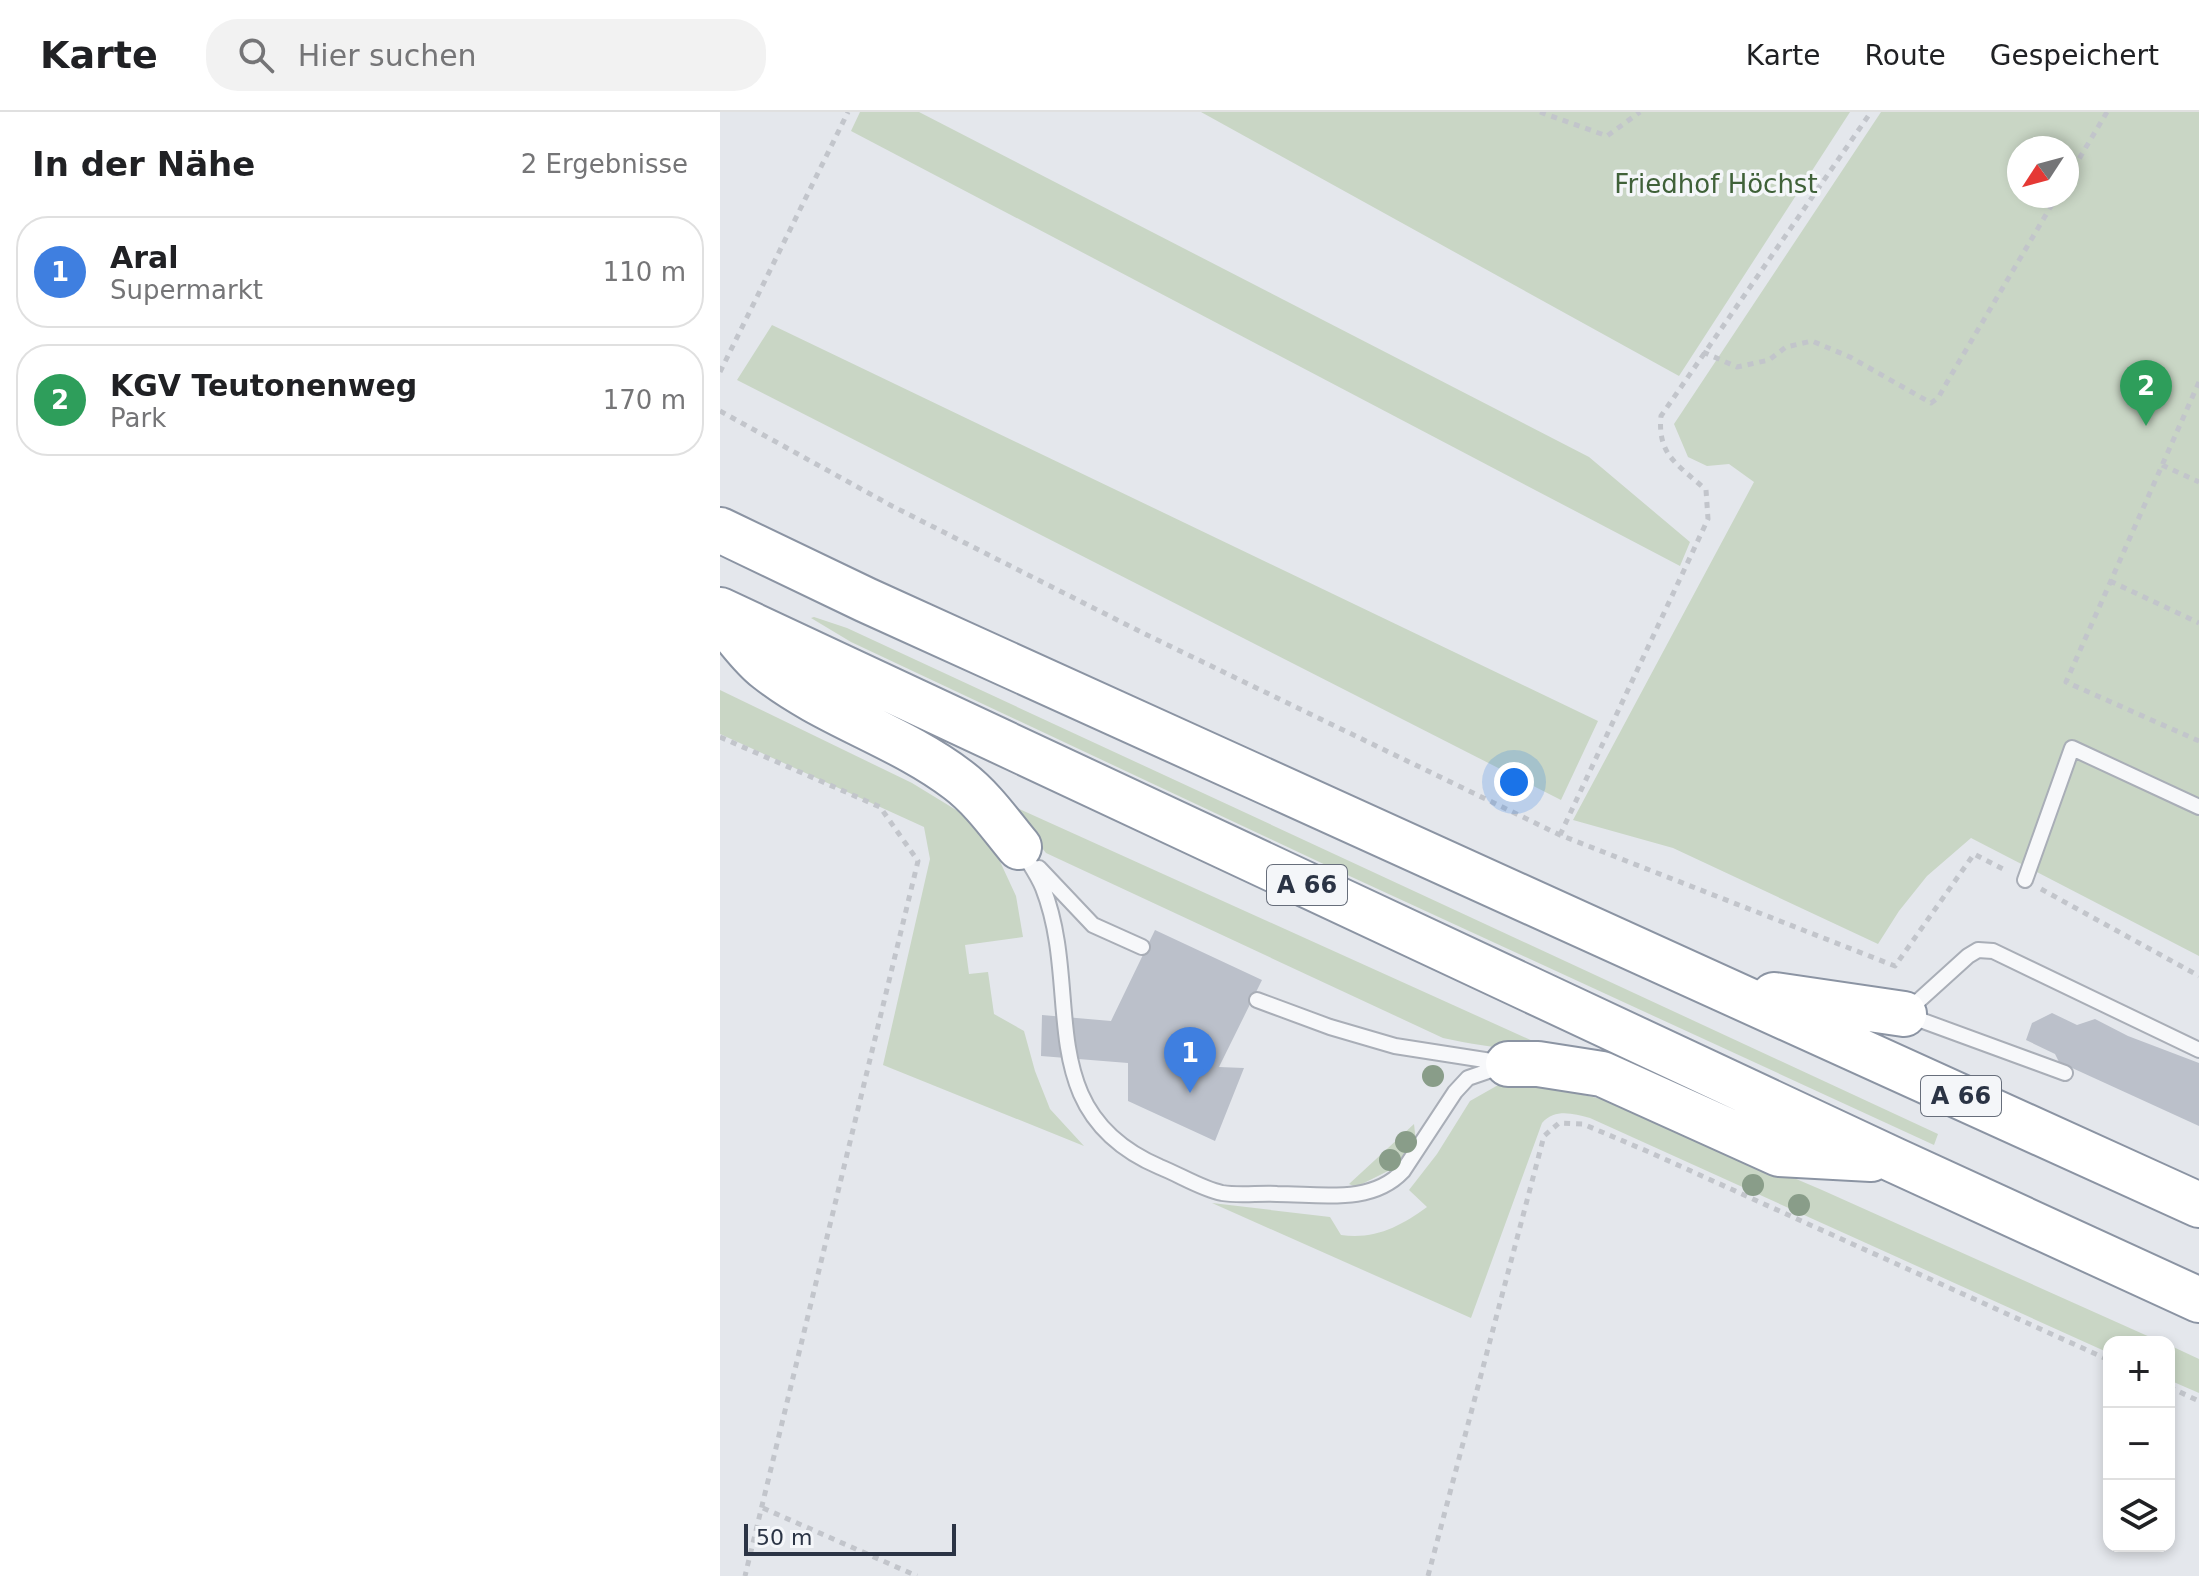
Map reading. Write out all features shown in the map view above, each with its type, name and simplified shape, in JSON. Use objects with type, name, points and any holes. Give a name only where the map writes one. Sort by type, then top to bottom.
[{"type":"highway","name":"A 66","points":[[720,530],[881,607],[2199,1205]]},
{"type":"highway","name":"A 66","points":[[720,610],[2199,1300]]},
{"type":"highway","points":[[720,617],[765,668],[825,707],[894,740],[957,779],[980,799],[1019,847]]},
{"type":"highway","points":[[1724,987],[1904,1014]]},
{"type":"highway","points":[[1508,1064],[1538,1064],[1602,1074],[1779,1154],[1894,1160]]},
{"type":"lane","points":[[2025,880],[2072,748],[2199,807]]},
{"type":"lane","points":[[1019,847],[1093,925],[1142,947]]},
{"type":"lane","points":[[1019,847],[1043,886],[1054,924],[1071,1069],[1080,1095],[1092,1116],[1114,1141],[1138,1157],[1221,1193],[1361,1195],[1393,1182],[1468,1078],[1508,1064]]},
{"type":"lane","points":[[2065,1073],[1904,1014],[1968,956],[1978,950],[1993,951],[2199,1050]]},
{"type":"lane","points":[[1257,1000],[1330,1027],[1395,1046],[1508,1064]]},
{"type":"path","points":[[720,372],[848,112]]},
{"type":"path","points":[[1540,112],[1607,136],[1640,112]]},
{"type":"path","points":[[1560,835],[1708,519],[1706,490],[1665,453],[1659,434],[1661,416],[1871,112]]},
{"type":"path","points":[[2079,159],[2107,112]]},
{"type":"path","points":[[1703,352],[1737,367],[1769,360],[1786,347],[1812,341],[1850,357],[1931,403],[1944,387],[2050,208]]},
{"type":"path","points":[[2199,382],[2066,682],[2199,741]]},
{"type":"path","points":[[720,411],[892,506],[1143,633],[1560,835],[1895,966],[1974,854],[2199,976]]},
{"type":"path","points":[[2162,465],[2199,482]]},
{"type":"path","points":[[2110,581],[2199,623]]},
{"type":"path","points":[[720,737],[880,807],[918,861],[745,1576]]},
{"type":"path","points":[[1428,1576],[1544,1136],[1559,1123],[1583,1124],[1649,1152],[2103,1357]]},
{"type":"path","points":[[2175,1390],[2199,1401]]},
{"type":"path","points":[[763,1508],[917,1576]]},
{"type":"green space","points":[[860,112],[919,112],[1589,457],[1690,542],[1680,566],[851,131]]},
{"type":"green space","name":"Friedhof Höchst","points":[[1201,112],[1850,112],[1679,376]]},
{"type":"green space","points":[[1881,112],[2199,112],[2199,956],[1971,838],[1927,876],[1878,944],[1673,848],[1573,820],[1754,482],[1729,464],[1707,466],[1688,457],[1674,424]]},
{"type":"green space","points":[[772,325],[1598,721],[1561,800],[737,380]]},
{"type":"green space","points":[[811,618],[847,628],[1938,1134],[1934,1145],[851,642]]},
{"type":"green space","points":[[720,690],[912,783],[984,827],[1016,896],[1023,937],[965,945],[969,974],[988,972],[994,1014],[1024,1031],[1050,1109],[1084,1146],[883,1065],[930,859],[924,827],[720,734]]},
{"type":"green space","points":[[1006,803],[1546,1047],[1507,1048],[1443,1038],[1046,853]]},
{"type":"green space","points":[[1507,1080],[1568,1086],[1571,1092],[1618,1103],[1822,1190],[2148,1336],[2103,1336],[2103,1350],[1590,1118],[1571,1114],[1553,1115],[1542,1123],[1471,1318],[1212,1203],[1330,1217],[1341,1235],[1365,1235],[1387,1230],[1427,1207],[1409,1190],[1437,1154],[1470,1101]]},
{"type":"green space","points":[[1414,1124],[1416,1142],[1392,1169],[1356,1187],[1349,1184]]},
{"type":"green space","points":[[2175,1348],[2199,1359],[2199,1393],[2175,1383]]},
{"type":"building","points":[[1155,930],[1262,980],[1219,1067],[1244,1068],[1215,1141],[1128,1101],[1128,1063],[1041,1056],[1042,1015],[1111,1021]]},
{"type":"building","points":[[2052,1013],[2077,1025],[2095,1019],[2128,1036],[2199,1063],[2199,1126],[2059,1062],[2055,1054],[2026,1040],[2032,1023]]},
{"type":"place","name":"KGV Teutonenweg","points":[[2146,426]]},
{"type":"place","name":"Aral","points":[[1190,1093]]}]
